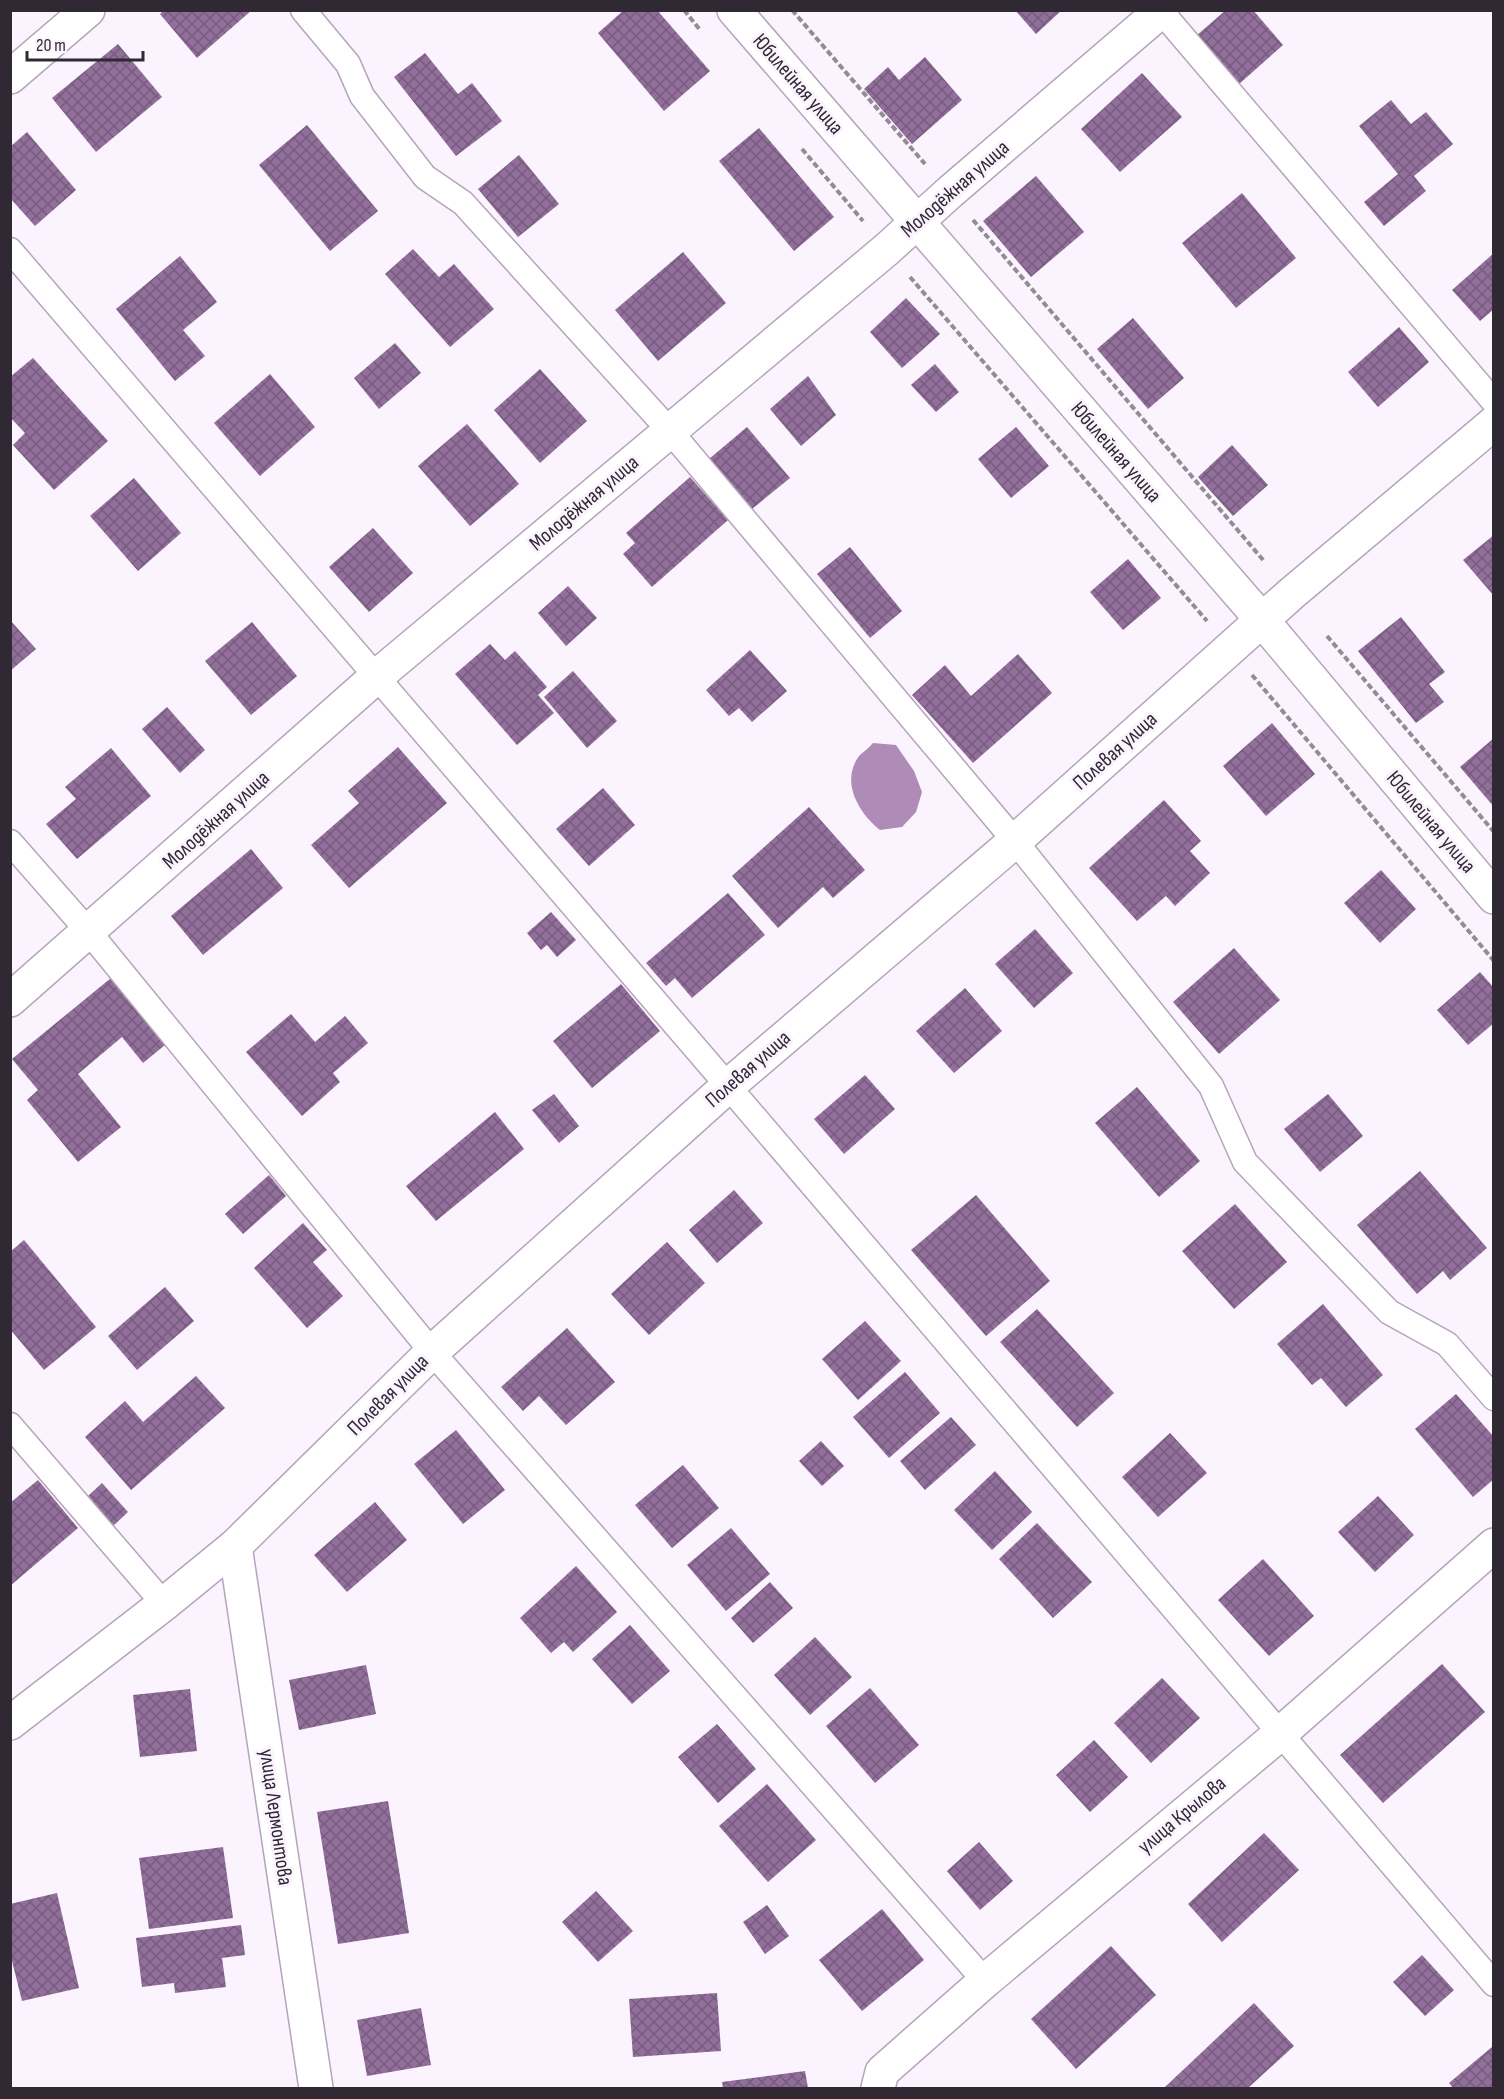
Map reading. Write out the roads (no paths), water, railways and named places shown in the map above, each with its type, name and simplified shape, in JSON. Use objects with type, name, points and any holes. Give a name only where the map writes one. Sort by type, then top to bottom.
[{"type":"street","points":[[10,77],[87,10]]},
{"type":"street","name":"Юбилейная улица","points":[[734,10],[1262,620],[1494,897]]},
{"type":"street","name":"Молодёжная улица","points":[[10,1000],[376,677],[886,250],[1161,11]]},
{"type":"street","name":"Полевая улица","points":[[10,1723],[236,1546],[432,1352],[728,1086],[1015,841],[1291,594],[1494,423]]},
{"type":"street","name":"улица Крылова","points":[[878,2088],[882,2072],[985,1981],[1281,1733],[1494,1545]]},
{"type":"street","name":"улица Лермонтова","points":[[236,1546],[316,2088]]},
{"type":"lane","points":[[303,10],[348,64],[362,96],[425,177],[464,203],[670,431],[1015,841],[1210,1086],[1245,1162],[1389,1312],[1447,1344],[1494,1398]]},
{"type":"lane","points":[[1161,11],[1494,402]]},
{"type":"lane","points":[[10,250],[728,1086],[1494,1984]]},
{"type":"lane","points":[[10,842],[89,932],[432,1352],[985,1981]]},
{"type":"lane","points":[[10,1425],[164,1604]]}]
